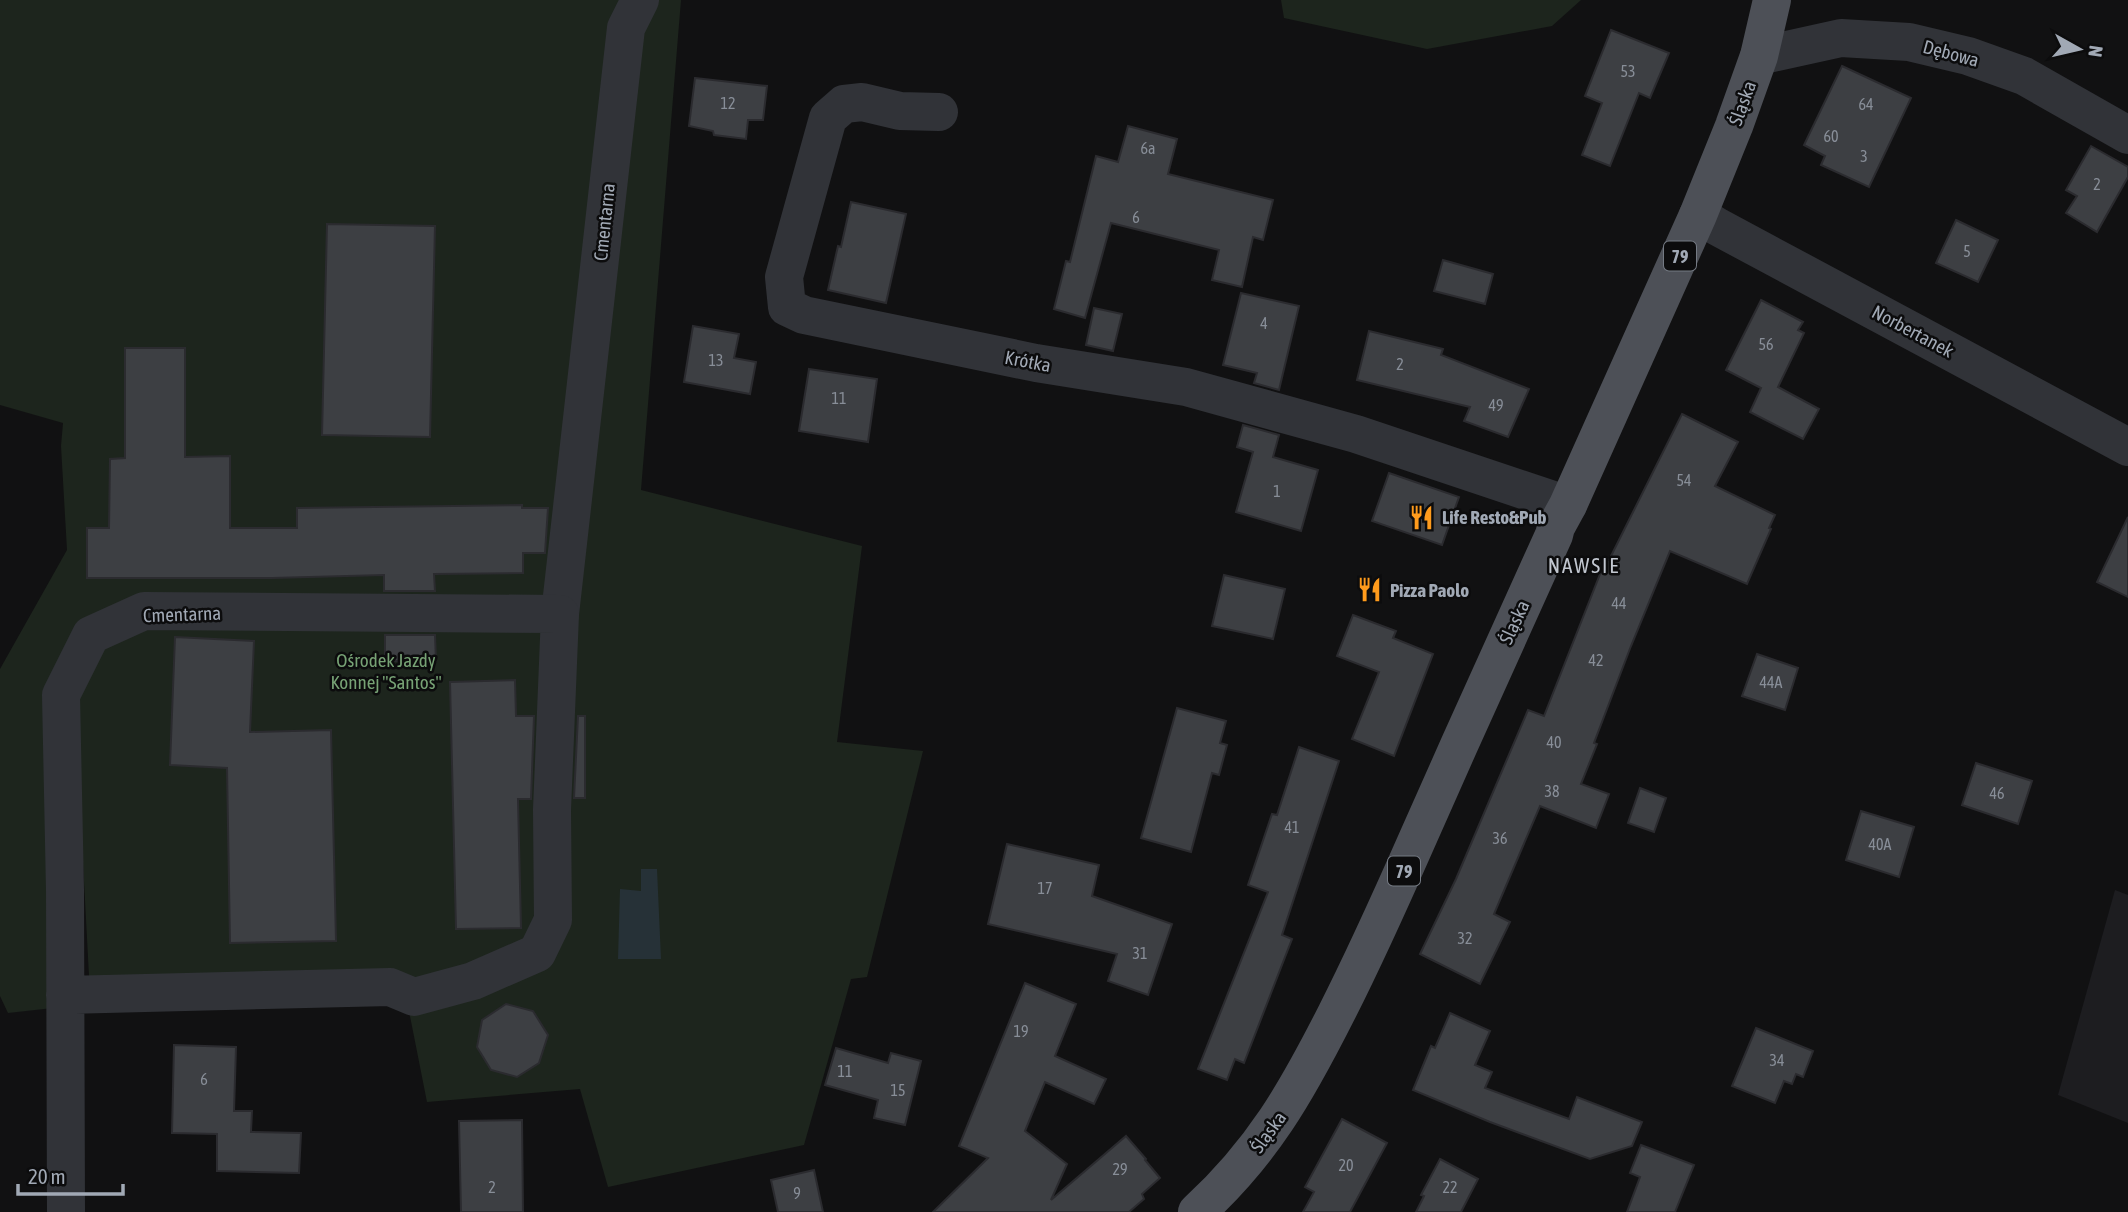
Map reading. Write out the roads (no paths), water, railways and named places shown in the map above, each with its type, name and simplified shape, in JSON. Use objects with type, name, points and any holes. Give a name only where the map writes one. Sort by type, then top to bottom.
[{"type":"main road","name":"Śląska","points":[[1196,1212],[1224,1186],[1260,1145],[1285,1110],[1307,1073],[1367,954],[1698,215],[1759,56],[1772,0]]},
{"type":"street","name":"Cmentarna","points":[[65,995],[390,987],[414,996],[473,981],[537,953],[553,920],[552,810],[560,614],[626,28],[640,0]]},
{"type":"street","name":"Dębowa","points":[[1759,56],[1841,38],[1909,42],[1968,56],[2024,76],[2128,135]]},
{"type":"street","name":"Krótka","points":[[939,112],[900,111],[862,102],[844,104],[828,118],[784,277],[786,307],[804,315],[1036,363],[1186,387],[1356,433],[1568,505]]},
{"type":"street","name":"Norbertanek","points":[[1698,215],[2128,447]]},
{"type":"street","name":"Cmentarna","points":[[66,1212],[61,695],[91,635],[144,611],[560,614]]},
{"type":"place","name":"Life Resto&Pub","points":[[1422,517]]},
{"type":"place","name":"Pizza Paolo","points":[[1370,590]]},
{"type":"district","name":"NAWSIE","points":[[1584,565]]},
{"type":"park label","name":"Ośrodek Jazdy Konnej \"Santos\"","points":[[386,671]]}]
